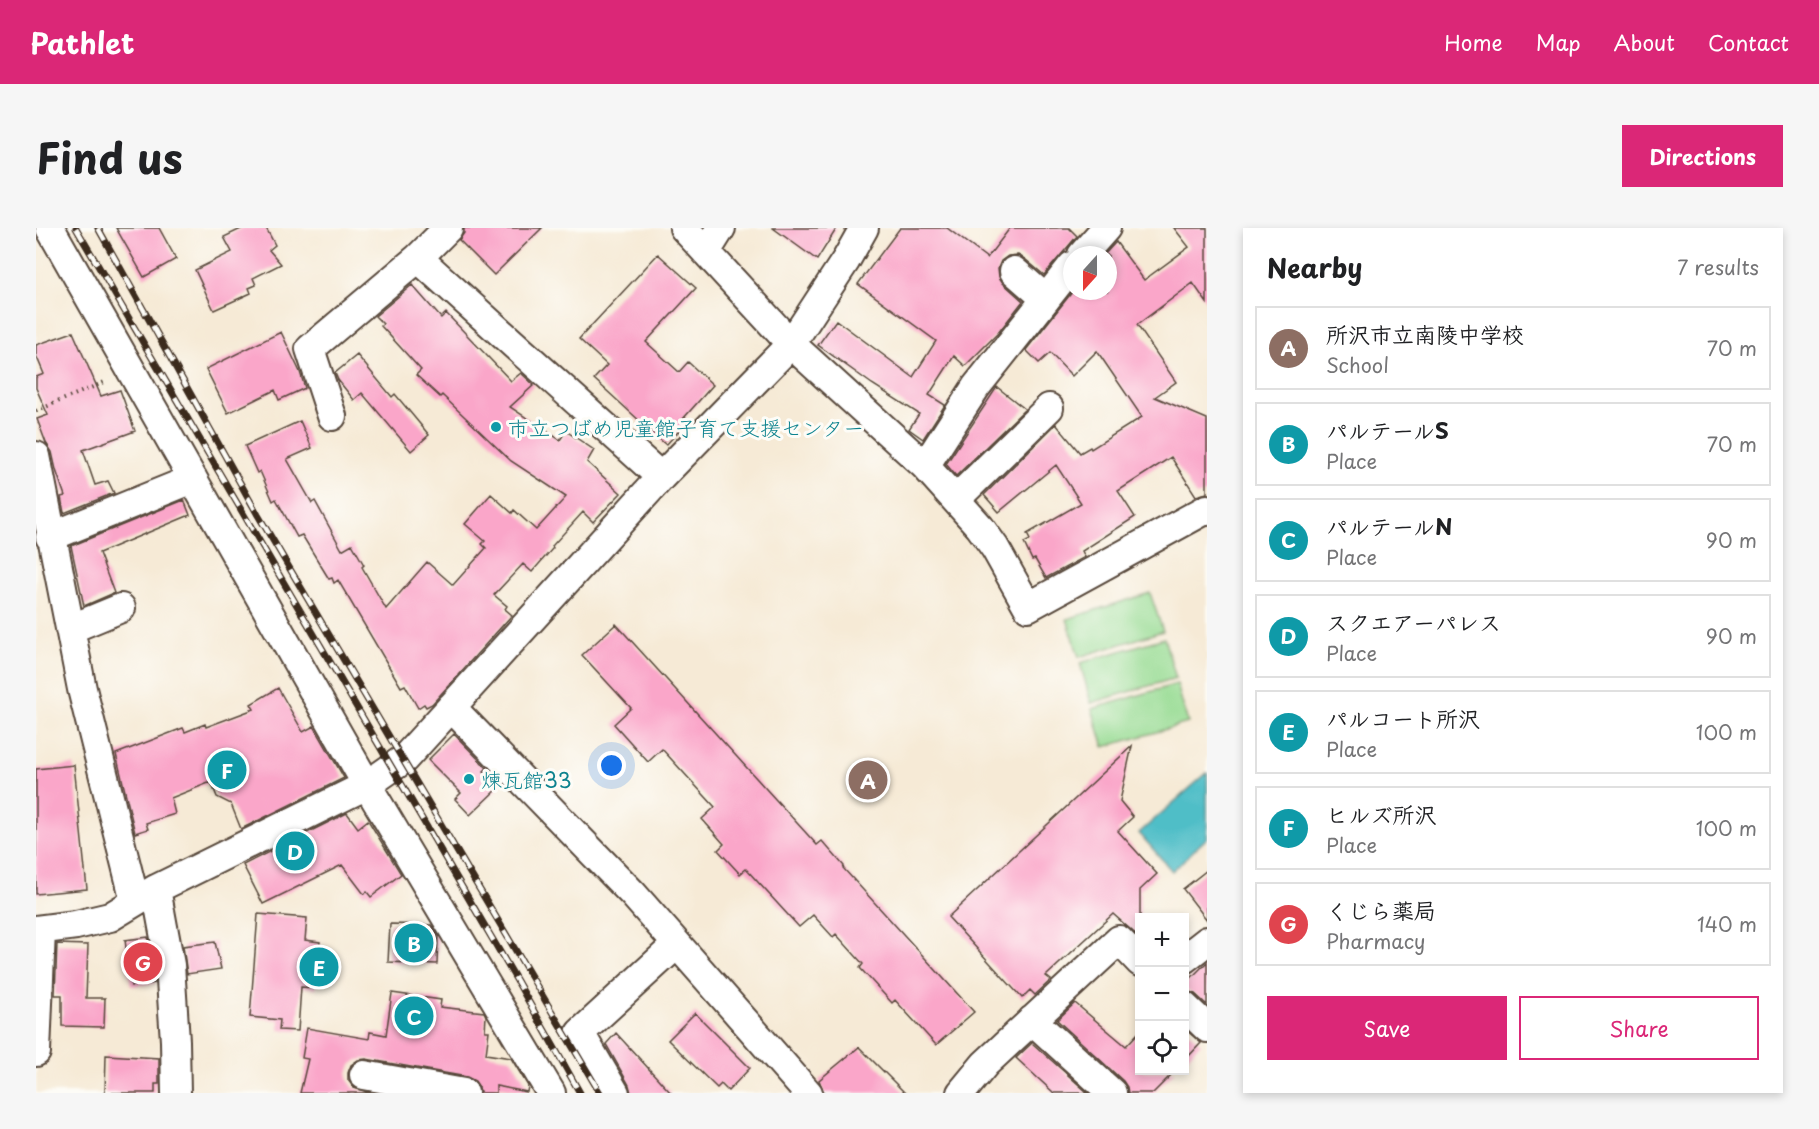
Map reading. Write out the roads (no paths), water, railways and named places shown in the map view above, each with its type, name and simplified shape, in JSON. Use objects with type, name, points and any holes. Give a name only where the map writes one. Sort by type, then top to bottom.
[{"type":"street","points":[[50,228],[367,785],[546,1090]]},
{"type":"street","points":[[332,416],[310,349],[418,258],[448,228]]},
{"type":"street","points":[[684,228],[791,344],[926,466],[980,527],[995,548],[1028,607],[1207,509]]},
{"type":"street","points":[[706,252],[721,228]]},
{"type":"street","points":[[36,1052],[38,930],[76,926],[110,917],[146,895],[367,785],[404,759],[662,477],[791,344],[846,260],[864,228]]},
{"type":"street","points":[[418,258],[662,477]]},
{"type":"street","points":[[1014,271],[1046,299]]},
{"type":"street","points":[[926,466],[976,387],[1063,277]]},
{"type":"street","points":[[956,500],[1049,408]]},
{"type":"street","points":[[36,456],[50,537],[82,689],[170,965],[176,1093]]},
{"type":"street","points":[[50,537],[193,479]]},
{"type":"street","points":[[70,629],[121,608]]},
{"type":"street","points":[[452,707],[633,894],[808,1093]]},
{"type":"street","points":[[961,1093],[985,1064],[1119,940],[1135,957]]},
{"type":"street","points":[[1189,956],[1207,941]]},
{"type":"street","points":[[615,1093],[580,1032],[677,944]]},
{"type":"street","points":[[1189,1010],[1207,1028]]},
{"type":"street","points":[[1032,1020],[1112,1093]]},
{"type":"street","points":[[364,1075],[464,1093]]},
{"type":"water","points":[[1207,773],[1207,838],[1172,871],[1139,833]]},
{"type":"railway","points":[[76,228],[517,981],[580,1093]]},
{"type":"railway","points":[[98,228],[258,515],[600,1093]]},
{"type":"place","name":"市立つばめ児童館子育て支援センター","points":[[496,427]]},
{"type":"place","name":"ヒルズ所沢","points":[[227,770]]},
{"type":"place","name":"煉瓦館33","points":[[469,779]]},
{"type":"place","name":"所沢市立南陵中学校","points":[[868,780]]},
{"type":"place","name":"スクエアーパレス","points":[[295,851]]},
{"type":"place","name":"パルテールS","points":[[414,943]]},
{"type":"place","name":"くじら薬局","points":[[143,962]]},
{"type":"place","name":"パルコート所沢","points":[[319,967]]},
{"type":"place","name":"パルテールN","points":[[414,1016]]}]
